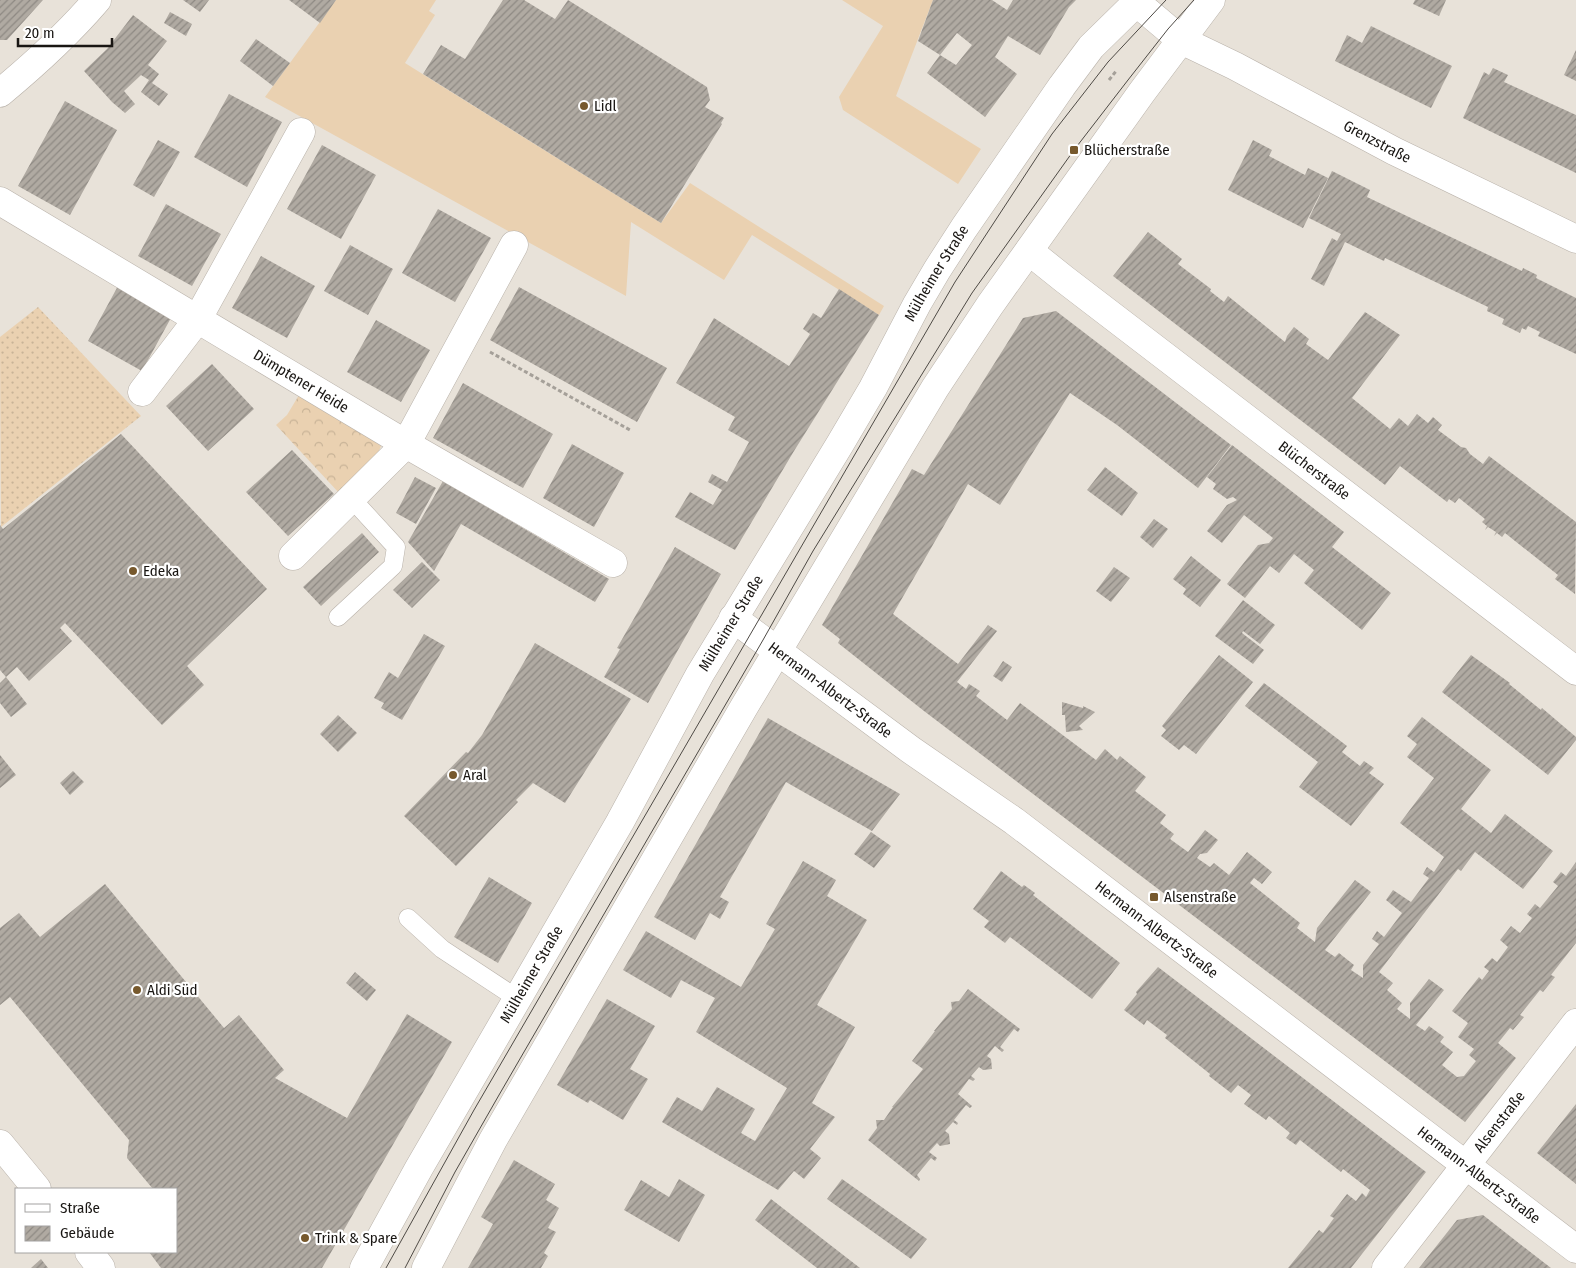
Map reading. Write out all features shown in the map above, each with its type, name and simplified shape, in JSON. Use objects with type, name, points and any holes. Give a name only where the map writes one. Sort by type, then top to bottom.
[{"type":"street","points":[[0,93],[33,66],[97,0]]},
{"type":"street","points":[[426,1268],[493,1140],[744,707],[935,388],[990,305],[1142,92],[1212,0]]},
{"type":"street","name":"Mülheimer Straße","points":[[364,1268],[419,1168],[620,822],[670,726],[733,618],[840,444],[949,250],[1091,47],[1138,1],[1180,40]]},
{"type":"street","name":"Grenzstraße","points":[[1180,40],[1394,151],[1576,238]]},
{"type":"street","points":[[142,392],[197,320],[301,132]]},
{"type":"street","name":"Dümptener Heide","points":[[0,201],[406,444],[614,563]]},
{"type":"street","points":[[293,556],[406,444],[514,246]]},
{"type":"street","name":"Blücherstraße","points":[[1029,251],[1576,671]]},
{"type":"street","name":"Hermann-Albertz-Straße","points":[[733,618],[911,750],[1014,821],[1576,1250]]},
{"type":"street","name":"Alsenstraße","points":[[1386,1268],[1576,1023]]},
{"type":"street","points":[[0,1144],[36,1188]]},
{"type":"street","points":[[89,1253],[102,1268]]},
{"type":"lane","points":[[338,618],[393,566],[396,547],[352,499]]},
{"type":"lane","points":[[408,918],[442,949],[518,999]]},
{"type":"path","points":[[1091,47],[1142,92]]},
{"type":"path","points":[[1110,80],[1117,70]]},
{"type":"path","points":[[464,337],[630,430]]},
{"type":"green space","points":[[336,0],[436,0],[429,11],[435,15],[405,63],[661,223],[690,183],[884,306],[879,315],[752,235],[724,280],[631,222],[626,296],[265,97]]},
{"type":"green space","points":[[842,0],[933,0],[896,96],[981,149],[958,184],[843,110],[839,97],[883,26]]},
{"type":"green space","points":[[38,307],[141,416],[1,527],[0,337]]},
{"type":"green space","points":[[299,395],[378,440],[381,446],[375,460],[340,494],[276,425],[287,415]]},
{"type":"building","points":[[0,0],[43,0],[7,40],[0,40]]},
{"type":"building","points":[[183,0],[209,0],[200,12]]},
{"type":"building","points":[[289,0],[336,0],[320,23]]},
{"type":"building","name":"Lidl","points":[[503,0],[524,0],[555,19],[568,0],[707,87],[710,100],[705,107],[724,118],[722,124],[661,223],[423,74],[441,45],[465,59]]},
{"type":"building","points":[[933,0],[992,0],[1007,10],[1013,0],[1076,0],[1069,7],[1040,55],[1008,36],[995,57],[1017,74],[985,117],[927,73],[940,55],[918,41]],"holes":[[[957,33],[972,45],[956,65],[940,55]]]},
{"type":"building","points":[[1415,0],[1446,0],[1439,16],[1413,4]]},
{"type":"building","points":[[170,12],[192,24],[186,36],[164,23]]},
{"type":"building","points":[[133,15],[167,41],[148,65],[159,74],[152,83],[168,94],[159,106],[141,92],[149,80],[141,75],[124,91],[135,104],[125,113],[112,102],[84,71],[107,49]]},
{"type":"building","points":[[1371,26],[1452,66],[1431,108],[1335,61],[1347,35],[1362,43]]},
{"type":"building","points":[[256,39],[290,63],[273,86],[240,61]]},
{"type":"building","points":[[1576,50],[1576,81],[1564,75]]},
{"type":"building","points":[[1493,68],[1508,75],[1504,82],[1576,115],[1576,173],[1463,118],[1484,72],[1489,75]]},
{"type":"building","points":[[229,94],[282,122],[247,187],[194,157]]},
{"type":"building","points":[[65,101],[117,130],[70,215],[18,186]]},
{"type":"building","points":[[158,140],[180,152],[154,197],[133,185]]},
{"type":"building","points":[[1253,140],[1272,150],[1269,156],[1305,175],[1308,168],[1328,178],[1303,228],[1228,190]]},
{"type":"building","points":[[322,145],[376,175],[341,239],[287,209]]},
{"type":"building","points":[[1332,171],[1370,190],[1367,197],[1522,271],[1523,268],[1537,275],[1536,278],[1576,298],[1576,354],[1538,336],[1540,332],[1528,326],[1526,330],[1522,328],[1520,333],[1502,324],[1504,319],[1487,311],[1488,307],[1385,258],[1384,261],[1345,242],[1324,286],[1311,279],[1332,238],[1337,241],[1341,234],[1309,218]]},
{"type":"building","points":[[166,204],[221,234],[192,286],[138,256]]},
{"type":"building","points":[[438,209],[491,238],[455,302],[402,273]]},
{"type":"building","points":[[1148,232],[1182,259],[1178,264],[1211,289],[1210,291],[1224,302],[1228,296],[1285,342],[1294,327],[1309,339],[1306,344],[1328,360],[1365,312],[1400,335],[1352,398],[1390,429],[1399,418],[1408,426],[1417,414],[1428,423],[1433,417],[1442,425],[1438,430],[1461,447],[1466,448],[1470,454],[1483,464],[1489,456],[1576,522],[1575,594],[1555,579],[1558,575],[1505,533],[1502,537],[1497,533],[1494,536],[1496,532],[1488,527],[1485,530],[1487,526],[1482,522],[1485,519],[1459,498],[1455,503],[1449,499],[1447,502],[1400,466],[1385,485],[1113,276]]},
{"type":"building","points":[[350,245],[393,269],[368,315],[324,291]]},
{"type":"building","points":[[261,256],[315,286],[287,338],[232,308]]},
{"type":"building","points":[[118,286],[172,316],[142,371],[88,341]]},
{"type":"building","points":[[519,287],[667,368],[637,422],[490,340]]},
{"type":"building","points":[[839,289],[879,315],[735,550],[675,517],[690,492],[713,505],[722,490],[708,482],[712,474],[727,482],[749,442],[728,430],[735,417],[676,383],[714,318],[789,366],[810,334],[803,329],[813,313],[821,318]]},
{"type":"building","points":[[1056,311],[1231,445],[1198,488],[1117,425],[1070,393],[1000,505],[968,484],[893,614],[958,664],[988,625],[997,631],[957,682],[966,689],[969,684],[980,691],[976,696],[1007,720],[1020,703],[1096,760],[1105,749],[1117,760],[1120,756],[1146,777],[1135,791],[1166,815],[1160,823],[1174,834],[1170,839],[1188,852],[1205,830],[1218,840],[1207,853],[1200,854],[1197,858],[1210,867],[1214,863],[1229,875],[1247,852],[1272,872],[1262,884],[1254,878],[1250,883],[1300,923],[1297,928],[1315,942],[1317,928],[1355,880],[1371,892],[1325,950],[1335,957],[1339,953],[1354,965],[1351,970],[1363,978],[1363,965],[1379,944],[1372,939],[1377,931],[1384,937],[1402,913],[1386,900],[1393,890],[1411,902],[1429,878],[1423,874],[1427,867],[1434,872],[1444,857],[1400,823],[1434,778],[1407,757],[1417,744],[1407,736],[1422,717],[1491,770],[1461,809],[1491,833],[1505,814],[1553,851],[1523,889],[1475,852],[1461,871],[1458,869],[1379,972],[1393,983],[1387,990],[1402,1003],[1397,1009],[1410,1019],[1410,1003],[1429,979],[1444,990],[1416,1025],[1425,1031],[1429,1026],[1444,1037],[1440,1042],[1453,1052],[1442,1065],[1457,1077],[1464,1076],[1476,1061],[1469,1055],[1474,1049],[1458,1037],[1468,1023],[1452,1011],[1479,977],[1482,980],[1489,971],[1484,967],[1492,958],[1497,962],[1508,947],[1500,940],[1511,926],[1520,933],[1532,918],[1527,914],[1535,904],[1540,908],[1558,886],[1553,882],[1561,872],[1566,876],[1576,862],[1576,943],[1551,975],[1555,977],[1543,992],[1540,990],[1520,1015],[1524,1017],[1513,1030],[1510,1028],[1498,1043],[1516,1058],[1465,1122],[924,711],[838,643],[840,639],[822,625],[912,469],[924,475],[1023,318]]},
{"type":"building","points":[[376,320],[430,350],[401,402],[347,372]]},
{"type":"building","points":[[212,364],[254,409],[208,451],[166,406]]},
{"type":"building","points":[[463,383],[553,434],[523,488],[433,438]]},
{"type":"building","name":"Edeka","points":[[121,434],[267,589],[187,666],[204,685],[162,725],[65,623],[60,628],[72,641],[29,681],[17,667],[6,677],[0,670],[0,525],[3,529]]},
{"type":"building","points":[[572,444],[624,473],[594,527],[543,498]]},
{"type":"building","points":[[1232,445],[1344,532],[1332,547],[1391,593],[1362,630],[1304,583],[1314,570],[1294,554],[1279,573],[1270,566],[1245,598],[1227,584],[1258,545],[1269,543],[1273,538],[1244,515],[1222,543],[1207,531],[1227,505],[1237,500],[1233,497],[1227,499],[1213,489],[1216,484],[1207,477]]},
{"type":"building","points":[[292,450],[334,494],[288,536],[246,492]]},
{"type":"building","points":[[1105,467],[1138,493],[1122,516],[1087,490]]},
{"type":"building","points":[[415,477],[436,488],[416,524],[396,513]]},
{"type":"building","points":[[443,481],[609,579],[595,602],[461,524],[434,571],[408,542]]},
{"type":"building","points":[[1154,519],[1168,529],[1153,548],[1140,537]]},
{"type":"building","points":[[362,533],[379,552],[321,606],[303,587]]},
{"type":"building","points":[[675,547],[721,574],[648,703],[604,677],[620,649],[617,648]]},
{"type":"building","points":[[1191,556],[1221,580],[1200,607],[1183,594],[1186,589],[1173,579]]},
{"type":"building","points":[[422,562],[440,580],[412,608],[393,590]]},
{"type":"building","points":[[1114,567],[1130,578],[1111,602],[1096,591]]},
{"type":"building","points":[[1243,600],[1275,625],[1260,644],[1243,631],[1242,633],[1264,650],[1253,664],[1215,636]]},
{"type":"building","points":[[424,634],[445,646],[402,720],[381,708],[384,703],[374,698],[389,672],[398,678]]},
{"type":"building","points":[[535,643],[631,699],[565,803],[533,783],[516,800],[518,802],[456,866],[404,816],[466,752],[468,753],[482,735]]},
{"type":"building","points":[[1219,655],[1253,682],[1196,754],[1184,745],[1179,750],[1161,736],[1166,730],[1162,726]]},
{"type":"building","points":[[1471,655],[1510,683],[1576,737],[1576,740],[1548,775],[1442,692]]},
{"type":"building","points":[[1003,661],[1012,667],[1002,682],[993,676]]},
{"type":"building","points":[[6,677],[27,704],[11,717],[0,703],[0,683]]},
{"type":"building","points":[[1264,683],[1347,746],[1342,752],[1360,766],[1364,761],[1374,768],[1369,773],[1384,784],[1351,826],[1299,787],[1318,762],[1245,706]]},
{"type":"building","points":[[1062,702],[1083,708],[1083,706],[1095,712],[1079,726],[1083,730],[1066,732],[1065,715],[1062,715]]},
{"type":"building","points":[[338,715],[357,733],[338,752],[320,734]]},
{"type":"building","points":[[768,718],[900,794],[872,831],[786,782],[720,897],[729,902],[720,919],[710,913],[695,940],[654,917]]},
{"type":"building","points":[[0,755],[16,775],[0,788]]},
{"type":"building","points":[[73,771],[84,782],[70,795],[60,783]]},
{"type":"building","points":[[871,832],[891,846],[874,868],[854,854]]},
{"type":"building","points":[[803,861],[836,880],[827,896],[867,920],[817,1005],[855,1027],[812,1103],[835,1117],[810,1149],[821,1158],[804,1179],[794,1171],[778,1190],[662,1122],[677,1097],[702,1111],[717,1087],[755,1109],[741,1133],[755,1141],[787,1088],[696,1032],[715,998],[681,980],[671,998],[623,970],[646,931],[741,987],[775,929],[766,924]]},
{"type":"building","points":[[1001,871],[1022,887],[1024,885],[1035,893],[1033,895],[1120,963],[1092,999],[1010,937],[1005,943],[984,927],[989,921],[973,909]]},
{"type":"building","points":[[489,877],[532,903],[498,963],[454,937]]},
{"type":"building","points":[[105,884],[224,1028],[239,1015],[284,1070],[275,1078],[347,1118],[407,1014],[452,1042],[322,1268],[161,1268],[150,1253],[178,1253],[178,1188],[152,1188],[127,1158],[129,1140],[10,997],[0,1005],[0,928],[19,913],[40,937]]},
{"type":"building","points":[[1158,967],[1426,1172],[1351,1268],[1288,1268],[1319,1230],[1323,1233],[1334,1218],[1330,1216],[1347,1194],[1356,1201],[1362,1193],[1366,1197],[1370,1190],[1343,1169],[1341,1172],[1300,1140],[1296,1145],[1286,1138],[1290,1133],[1269,1116],[1266,1120],[1244,1104],[1251,1095],[1238,1085],[1231,1093],[1165,1038],[1167,1035],[1147,1020],[1144,1025],[1124,1010],[1137,994],[1136,992]]},
{"type":"building","points":[[355,972],[376,990],[367,1001],[346,983]]},
{"type":"building","points":[[968,989],[1020,1029],[1018,1032],[1014,1029],[1000,1047],[1004,1050],[1002,1052],[995,1046],[987,1056],[991,1059],[992,1069],[983,1070],[979,1067],[971,1076],[975,1079],[973,1081],[969,1079],[958,1094],[972,1106],[970,1108],[966,1105],[954,1120],[958,1123],[957,1125],[953,1122],[945,1131],[949,1134],[950,1144],[940,1146],[937,1143],[929,1152],[937,1158],[935,1161],[931,1158],[917,1175],[920,1179],[919,1181],[868,1140],[877,1128],[876,1120],[884,1120],[892,1107],[923,1069],[912,1061],[952,1009],[951,1002],[959,1001]]},
{"type":"building","points":[[607,999],[655,1026],[630,1069],[648,1079],[623,1120],[590,1100],[588,1103],[557,1085]]},
{"type":"building","points":[[1576,1104],[1576,1184],[1537,1153]]},
{"type":"building","points":[[514,1160],[555,1184],[546,1200],[559,1208],[548,1228],[556,1232],[544,1253],[548,1256],[541,1268],[468,1268],[493,1224],[481,1217]]},
{"type":"building","points":[[679,1179],[705,1195],[679,1242],[624,1210],[641,1180],[669,1197]]},
{"type":"building","points":[[842,1179],[927,1239],[911,1259],[827,1199]]},
{"type":"building","points":[[771,1199],[860,1268],[817,1268],[755,1220]]},
{"type":"building","points":[[1483,1215],[1551,1268],[1419,1268],[1457,1220]]},
{"type":"building","points":[[41,1259],[48,1268],[31,1268]]},
{"type":"tram line","points":[[386,1268],[474,1110],[955,282],[1052,134],[1108,62],[1166,0]]},
{"type":"tram line","points":[[405,1268],[455,1172],[813,551],[972,293],[1074,150],[1168,29],[1194,0]]},
{"type":"place","name":"Lidl","points":[[584,106]]},
{"type":"place","name":"Blücherstraße","points":[[1074,150]]},
{"type":"place","name":"Edeka","points":[[133,571]]},
{"type":"place","name":"Aral","points":[[453,775]]},
{"type":"place","name":"Alsenstraße","points":[[1154,897]]},
{"type":"place","name":"Aldi Süd","points":[[137,990]]},
{"type":"place","name":"Trink & Spare","points":[[305,1238]]}]
